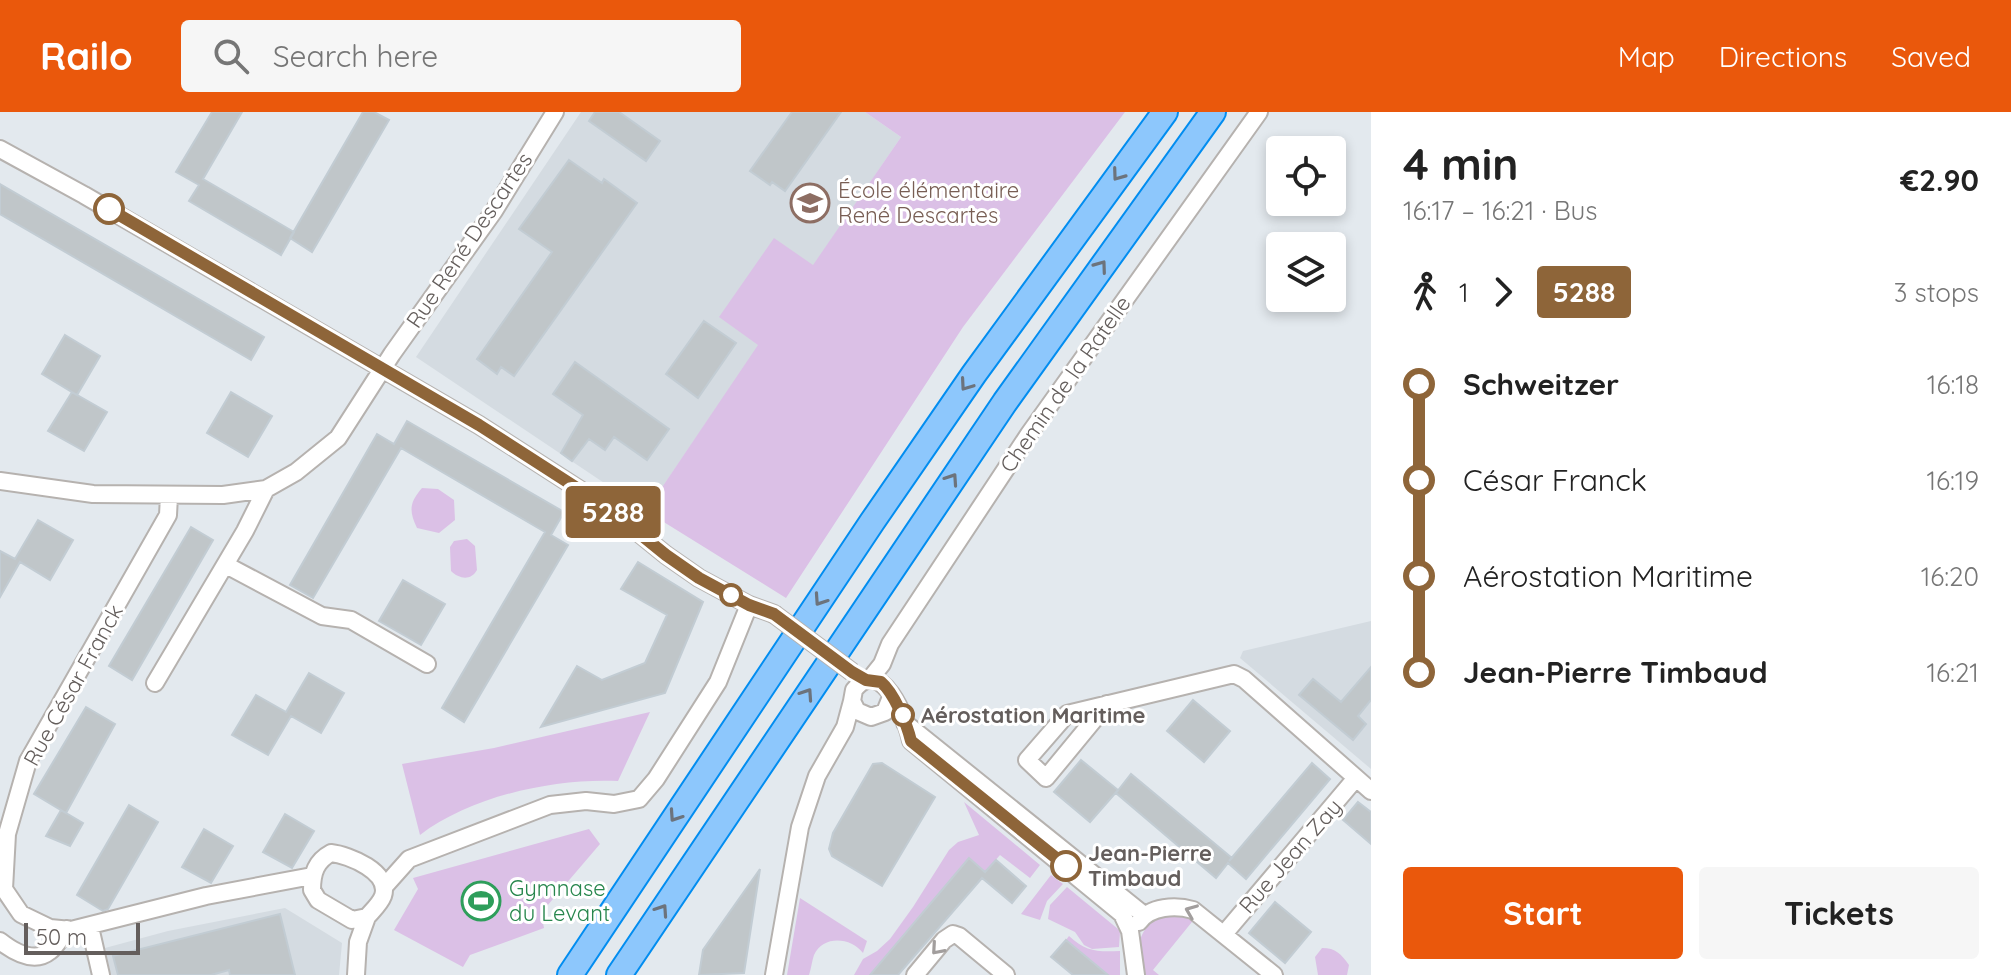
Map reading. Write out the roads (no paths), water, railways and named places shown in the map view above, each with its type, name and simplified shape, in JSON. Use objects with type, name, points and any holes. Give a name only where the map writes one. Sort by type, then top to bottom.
[{"type":"highway","points":[[570,975],[974,374],[1165,112]]},
{"type":"highway","points":[[619,975],[987,427],[1213,112]]},
{"type":"street","name":"Rue René Descartes","points":[[266,489],[296,472],[338,438],[494,211],[555,112]]},
{"type":"street","name":"Chemin de la Ratelle","points":[[774,975],[788,883],[807,802],[817,776],[864,689],[882,664],[890,644],[1029,434],[1259,112]]},
{"type":"street","points":[[0,149],[479,425],[608,508],[677,563],[771,618],[1144,915]]},
{"type":"street","points":[[0,481],[93,494],[223,495],[266,489]]},
{"type":"street","points":[[155,683],[226,565],[266,489]]},
{"type":"street","name":"Rue César Franck","points":[[169,496],[168,515],[28,761],[7,834],[4,889],[21,914],[50,928],[67,929],[90,927],[206,896],[312,876]]},
{"type":"street","points":[[226,565],[322,616],[351,620],[427,664]]},
{"type":"street","points":[[384,887],[402,866],[428,850],[550,805],[586,801],[614,804],[639,799],[656,779],[718,682],[749,605]]},
{"type":"street","points":[[1107,704],[1046,778],[1027,760],[1067,714],[1107,704],[1234,674],[1244,679],[1371,791]]},
{"type":"street","points":[[864,689],[871,717],[881,715],[907,724]]},
{"type":"street","points":[[907,724],[911,741],[1122,914],[1133,942]]},
{"type":"street","name":"Rue Jean Zay","points":[[1224,934],[1356,778]]},
{"type":"street","points":[[356,975],[360,919],[383,895],[384,887],[380,877],[343,854],[331,853],[323,857],[312,876],[312,890],[318,900],[360,919]]},
{"type":"street","points":[[370,869],[402,866]]},
{"type":"street","points":[[1136,975],[1133,942],[1138,923],[1144,915],[1179,906],[1193,910],[1274,975]]},
{"type":"street","points":[[90,927],[101,975]]},
{"type":"street","points":[[0,941],[11,950],[31,957],[50,952],[67,929]]},
{"type":"street","points":[[915,975],[944,940],[953,934],[1006,975]]},
{"type":"place","name":"École élémentaire René Descartes","points":[[810,203]]},
{"type":"place","name":"Aérostation Maritime","points":[[903,715]]},
{"type":"place","name":"Jean-Pierre Timbaud","points":[[1066,866]]},
{"type":"place","name":"Gymnase du Levant","points":[[481,901]]}]
